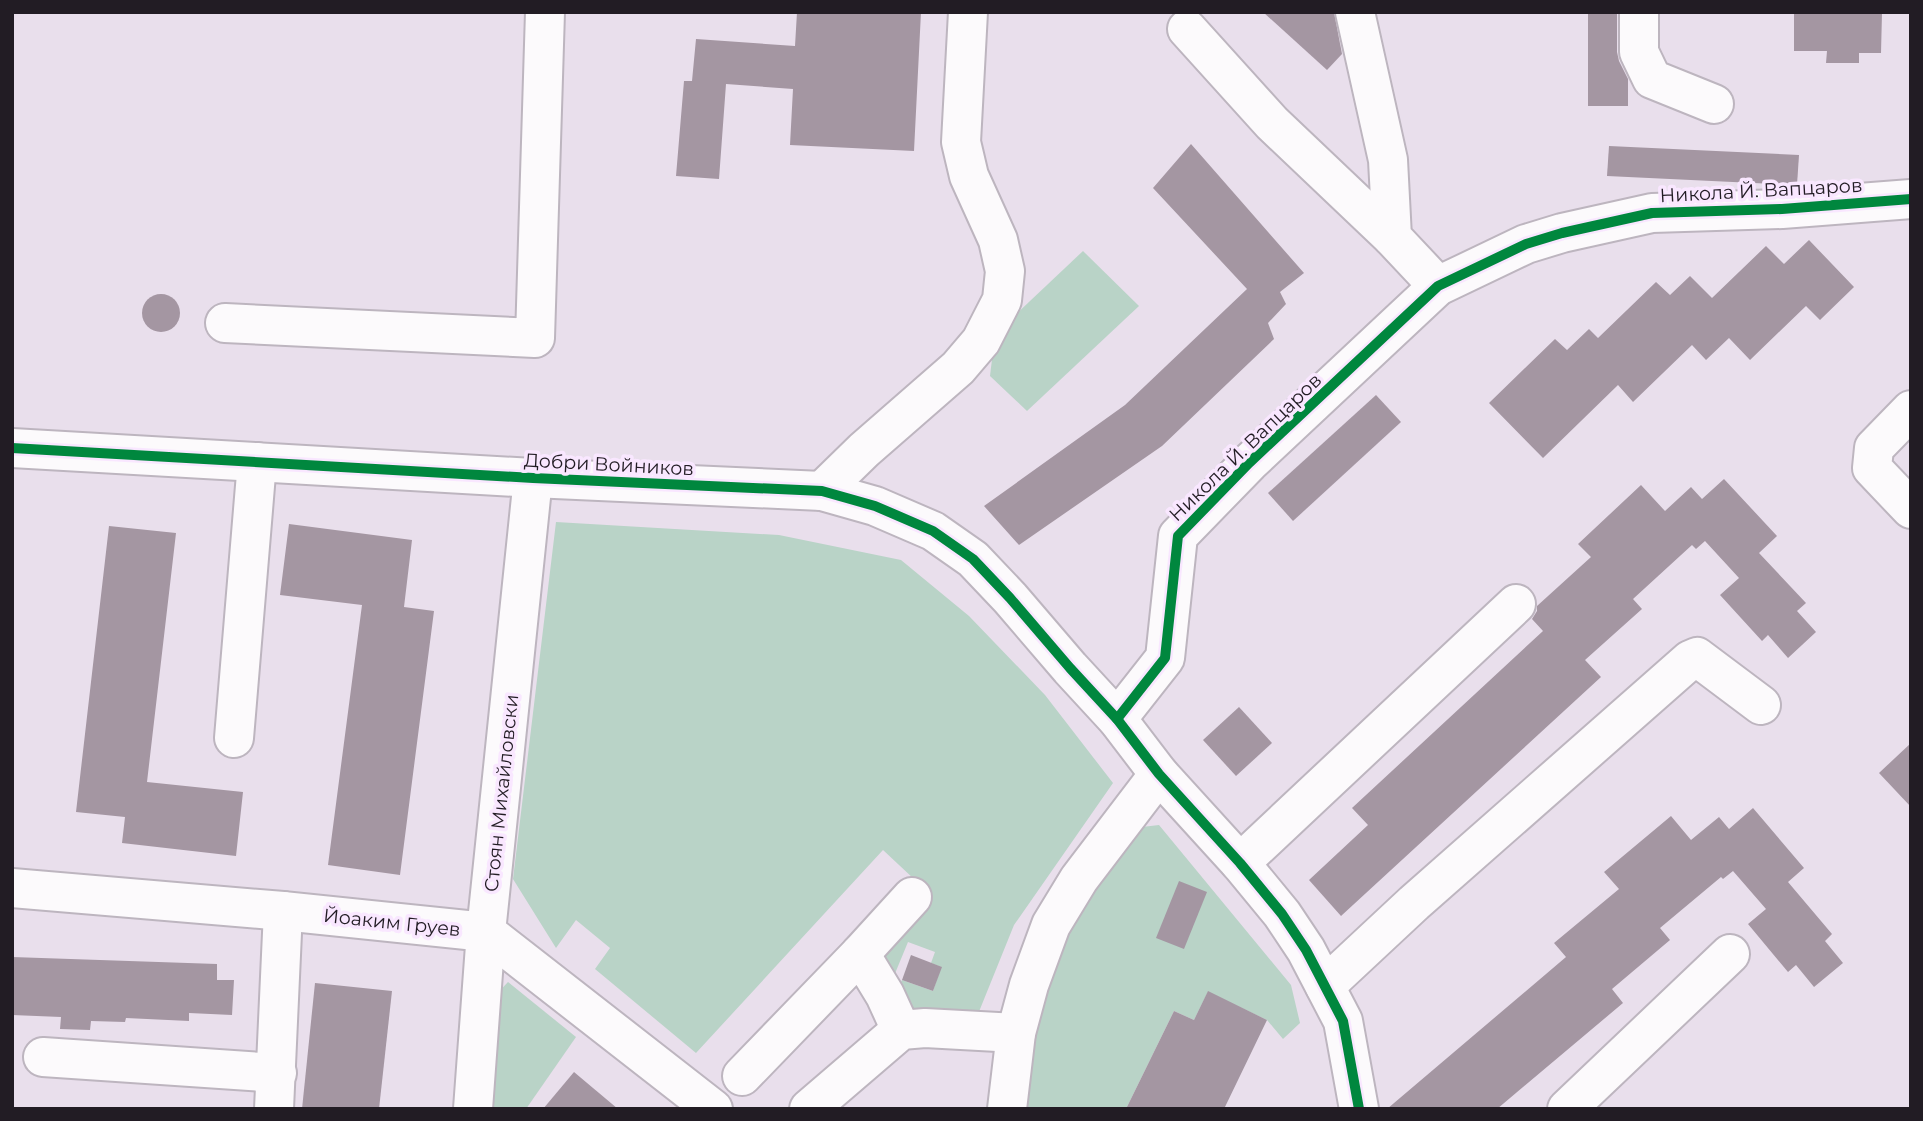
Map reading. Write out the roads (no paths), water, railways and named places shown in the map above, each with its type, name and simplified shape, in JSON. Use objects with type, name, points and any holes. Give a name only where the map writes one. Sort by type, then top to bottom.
[{"type":"street","points":[[225,323],[535,338],[545,12]]},
{"type":"street","points":[[821,491],[958,368],[981,341],[1002,300],[1005,271],[998,240],[969,176],[961,142],[968,12]]},
{"type":"street","points":[[1355,12],[1388,160],[1392,237]]},
{"type":"street","points":[[1639,12],[1639,52],[1652,79],[1714,104]]},
{"type":"street","points":[[1186,29],[1272,123],[1392,237],[1438,286]]},
{"type":"street","name":"Никола Й. Вапцаров","points":[[1117,719],[1165,658],[1178,536],[1249,463],[1438,286],[1526,244],[1652,213],[1782,209],[1911,199]]},
{"type":"street","points":[[1911,410],[1874,447],[1872,468],[1911,509]]},
{"type":"street","name":"Добри Войников","points":[[12,448],[533,478],[821,491],[875,506],[922,526],[973,559],[1117,719]]},
{"type":"street","points":[[234,738],[257,462]]},
{"type":"street","name":"Стоян Михайловски","points":[[473,1109],[486,932],[533,478]]},
{"type":"street","points":[[1240,863],[1516,604]]},
{"type":"street","points":[[1325,986],[1424,894],[1690,660],[1697,657],[1761,705]]},
{"type":"street","points":[[1117,719],[1158,774],[1240,863],[1282,914],[1306,950],[1343,1021],[1359,1109]]},
{"type":"street","points":[[1007,1109],[1016,1033],[1029,985],[1051,925],[1079,879],[1158,774]]},
{"type":"street","name":"Йоаким Груев","points":[[12,887],[486,932],[713,1109]]},
{"type":"street","points":[[743,1076],[912,897]]},
{"type":"street","points":[[43,1056],[275,1091],[283,911]]},
{"type":"street","points":[[860,954],[901,1030]]},
{"type":"street","points":[[1567,1109],[1730,954]]},
{"type":"street","points":[[809,1109],[901,1030],[925,1028],[1016,1033]]}]
